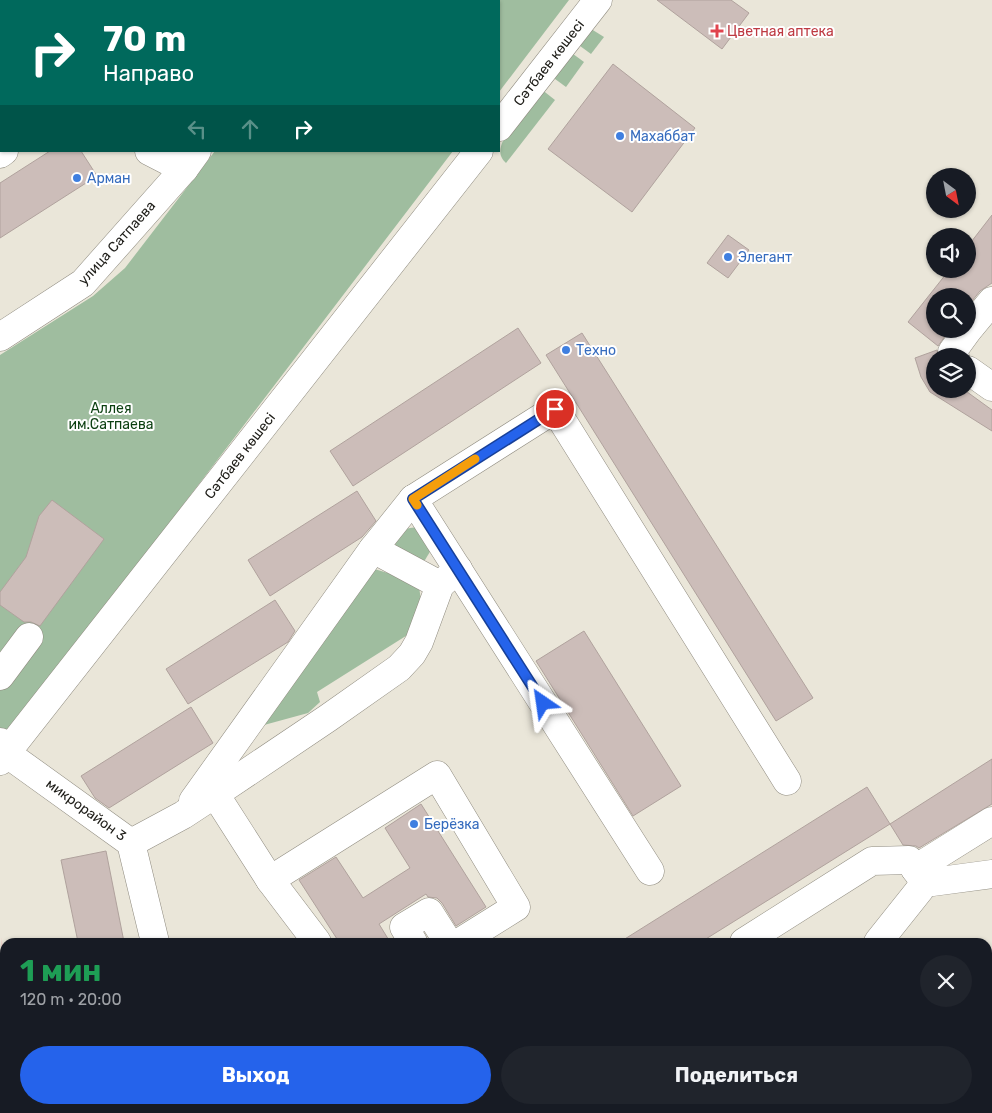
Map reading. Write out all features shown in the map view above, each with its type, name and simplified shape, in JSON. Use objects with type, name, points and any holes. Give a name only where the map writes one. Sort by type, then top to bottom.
[{"type":"street","name":"Сәтбаев көшесі","points":[[500,125],[598,0]]},
{"type":"street","points":[[154,152],[190,160]]},
{"type":"street","name":"Сәтбаев көшесі","points":[[2,752],[478,152]]},
{"type":"street","name":"улица Сатпаева","points":[[0,337],[83,284],[190,160]]},
{"type":"street","points":[[955,348],[992,301]]},
{"type":"street","points":[[976,376],[992,387]]},
{"type":"street","points":[[183,814],[373,549],[413,499],[555,409],[787,781]]},
{"type":"street","points":[[413,499],[449,577],[650,871]]},
{"type":"street","points":[[373,549],[449,577]]},
{"type":"street","points":[[131,843],[215,794],[399,668],[412,654],[419,642],[449,577]]},
{"type":"street","points":[[0,676],[29,637]]},
{"type":"street","name":"микрорайон 3","points":[[2,752],[131,843],[154,938]]},
{"type":"street","points":[[270,880],[437,775],[516,907],[466,938]]},
{"type":"street","points":[[215,794],[270,880],[314,938]]},
{"type":"street","points":[[881,938],[920,876],[992,822]]},
{"type":"street","points":[[750,938],[872,861],[909,860],[920,876]]},
{"type":"street","points":[[920,876],[992,874]]},
{"type":"street","points":[[411,938],[404,927],[429,912],[445,938]]},
{"type":"green space","points":[[500,0],[569,0],[500,91]]},
{"type":"green space","points":[[588,27],[604,37],[591,54],[576,43]]},
{"type":"green space","points":[[569,51],[584,62],[566,87],[551,76]]},
{"type":"green space","points":[[541,89],[555,100],[506,163],[501,156],[503,140],[515,121]]},
{"type":"green space","name":"Аллея им.Сатпаева","points":[[214,152],[452,152],[0,745],[0,355],[93,296],[125,268]]},
{"type":"green space","points":[[417,527],[431,550],[425,560],[413,563],[396,553],[395,542],[404,529]]},
{"type":"green space","points":[[371,568],[408,579],[419,587],[421,600],[409,634],[317,692],[320,702],[308,713],[249,729]]},
{"type":"building","name":"Цветная аптека","points":[[657,0],[731,0],[749,13],[722,49]]},
{"type":"building","points":[[613,64],[695,128],[632,212],[548,149]]},
{"type":"building","points":[[48,152],[82,152],[97,176],[0,238],[0,183]]},
{"type":"building","points":[[992,215],[992,283],[976,296],[976,288],[935,288],[943,278],[976,278],[976,236]]},
{"type":"building","name":"Элегант","points":[[728,235],[749,250],[728,278],[707,263]]},
{"type":"building","points":[[926,299],[926,336],[908,322]]},
{"type":"building","points":[[518,328],[541,363],[353,486],[330,451]]},
{"type":"building","points":[[582,333],[813,698],[776,721],[546,355]]},
{"type":"building","points":[[928,338],[944,338],[938,346]]},
{"type":"building","points":[[926,354],[926,385],[921,377],[915,358]]},
{"type":"building","points":[[940,398],[975,398],[992,410],[992,431]]},
{"type":"building","points":[[357,491],[376,521],[362,537],[270,596],[248,560]]},
{"type":"building","points":[[52,500],[104,539],[40,626],[31,622],[24,622],[0,605],[0,592],[26,557],[39,516]]},
{"type":"building","points":[[275,600],[295,631],[288,642],[188,704],[166,669]]},
{"type":"building","points":[[584,631],[681,786],[633,816],[536,661]]},
{"type":"building","points":[[191,707],[213,743],[109,808],[95,798],[81,776]]},
{"type":"building","points":[[992,759],[992,804],[919,848],[903,845],[890,824]]},
{"type":"building","points":[[867,787],[890,824],[707,938],[626,938]]},
{"type":"building","points":[[421,804],[486,907],[456,926],[442,903],[437,898],[428,897],[426,894],[379,924],[388,938],[336,938],[299,880],[336,857],[363,898],[410,868],[385,828]]},
{"type":"building","points":[[106,851],[123,938],[77,938],[61,860]]},
{"type":"slow traffic","points":[[417,505],[413,499],[475,459]]},
{"type":"place","name":"Цветная аптека","points":[[717,31]]},
{"type":"place","name":"Махаббат","points":[[620,136]]},
{"type":"place","name":"Арман","points":[[77,178]]},
{"type":"place","name":"Элегант","points":[[728,257]]},
{"type":"place","name":"Техно","points":[[566,350]]},
{"type":"place","name":"Берёзка","points":[[414,824]]},
{"type":"route","points":[[543,703],[413,499],[555,409]]}]
